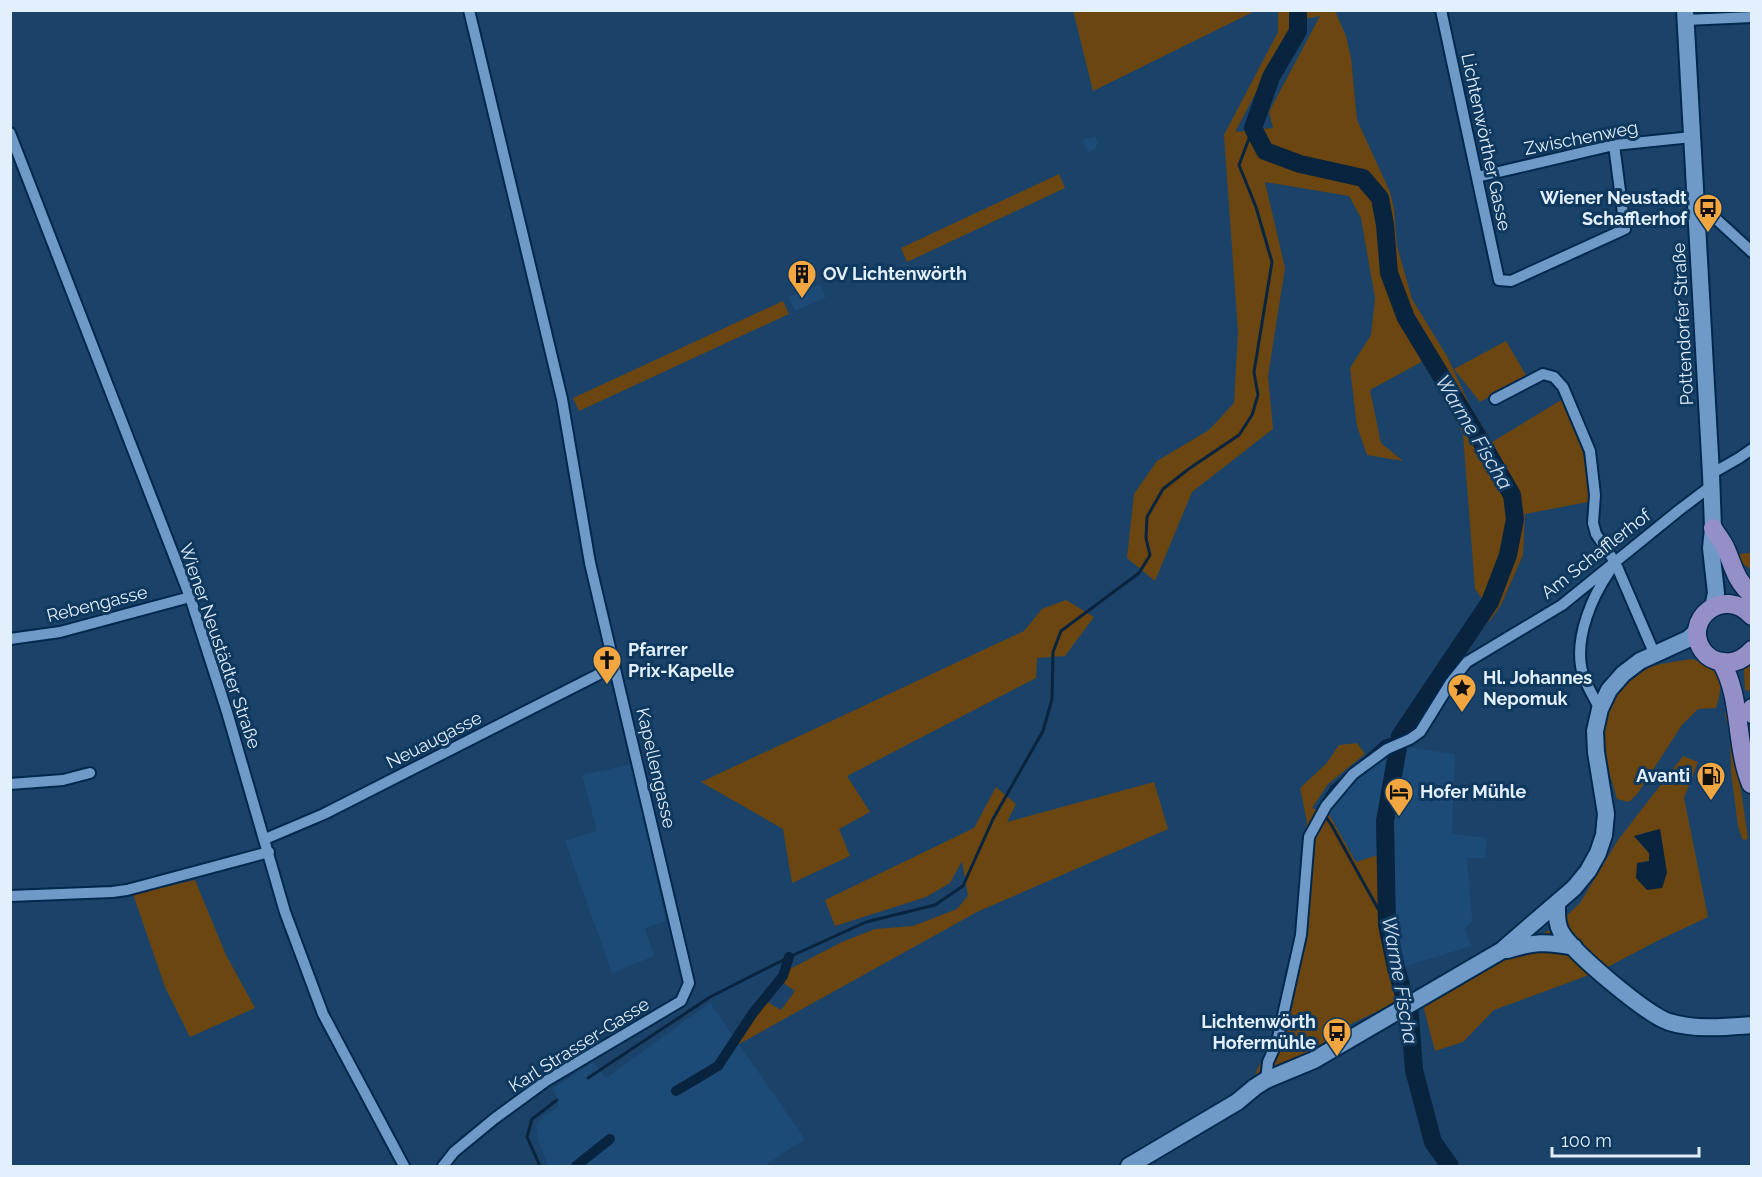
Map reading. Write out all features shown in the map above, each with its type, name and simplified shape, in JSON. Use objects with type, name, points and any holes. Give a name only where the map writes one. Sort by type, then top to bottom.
[{"type":"main road","name":"Pottendorfer Straße","points":[[1685,15],[1696,206],[1716,475],[1712,548],[1716,593],[1713,607]]},
{"type":"main road","name":"Pottendorfer Straße","points":[[1713,528],[1720,547],[1732,604]]},
{"type":"main road","points":[[1713,528],[1725,548],[1733,571],[1744,588],[1752,595]]},
{"type":"main road","points":[[1746,655],[1731,663],[1720,662],[1707,656],[1699,640],[1700,622],[1705,613],[1722,604],[1732,604],[1746,610],[1752,616]]},
{"type":"main road","points":[[1129,1167],[1237,1102],[1266,1080],[1314,1060],[1501,951],[1557,905],[1588,871],[1598,853],[1604,835],[1606,814],[1595,731],[1600,709],[1609,690],[1623,674],[1640,661],[1699,640]]},
{"type":"main road","points":[[1746,655],[1742,693],[1751,752]]},
{"type":"main road","points":[[1720,662],[1728,677],[1742,758],[1751,783]]},
{"type":"main road","points":[[1752,708],[1752,714]]},
{"type":"main road","points":[[1557,905],[1557,922],[1560,930],[1574,947],[1638,1004],[1669,1022],[1687,1026],[1752,1025]]},
{"type":"main road","points":[[1501,951],[1538,942],[1574,947]]},
{"type":"street","name":"Kapellengasse","points":[[469,10],[562,399],[590,563],[689,983],[681,1001]]},
{"type":"street","name":"Lichtenwörther Gasse","points":[[1441,10],[1499,280],[1511,281],[1625,229],[1614,145]]},
{"type":"street","points":[[1685,15],[1752,17]]},
{"type":"street","name":"Wiener Neustädter Straße","points":[[10,133],[190,597],[230,722],[285,912],[323,1014],[404,1167]]},
{"type":"street","name":"Zwischenweg","points":[[1477,177],[1614,145],[1692,137]]},
{"type":"street","points":[[1696,206],[1703,207],[1752,252]]},
{"type":"street","points":[[1495,399],[1543,374],[1554,377],[1563,387],[1590,451],[1595,495],[1593,523],[1596,534],[1615,562],[1655,655]]},
{"type":"street","name":"Am Schafflerhof","points":[[1266,1080],[1268,1062],[1277,1042],[1301,935],[1309,837],[1323,811],[1353,774],[1387,749],[1410,739],[1419,732],[1451,682],[1467,662],[1562,605],[1716,475],[1752,449]]},
{"type":"street","points":[[1600,709],[1581,666],[1581,638],[1589,608],[1601,583],[1615,562]]},
{"type":"street","name":"Rebengasse","points":[[10,639],[60,632],[190,597]]},
{"type":"street","name":"Neuaugasse","points":[[265,839],[324,814],[615,666]]},
{"type":"street","points":[[10,784],[63,780],[90,773]]},
{"type":"street","points":[[10,897],[126,890],[269,852]]},
{"type":"street","name":"Karl Strasser-Gasse","points":[[443,1167],[454,1152],[546,1081],[681,1001]]},
{"type":"shaded area","points":[[1073,10],[1255,10],[1255,11],[1093,91]]},
{"type":"shaded area","points":[[1278,11],[1335,11],[1346,36],[1351,58],[1357,120],[1390,192],[1397,246],[1412,299],[1448,358],[1471,408],[1492,442],[1563,399],[1574,424],[1585,462],[1588,502],[1525,514],[1523,555],[1501,605],[1489,622],[1483,600],[1475,589],[1463,434],[1425,360],[1370,390],[1381,443],[1403,461],[1367,455],[1357,426],[1350,368],[1371,335],[1375,298],[1361,218],[1349,196],[1265,182],[1285,268],[1268,376],[1273,429],[1192,492],[1155,581],[1127,558],[1134,494],[1157,461],[1209,430],[1234,403],[1238,332],[1224,135],[1278,32]],"holes":[[[1320,16],[1269,112],[1273,128],[1235,132],[1294,21]]]},
{"type":"shaded area","points":[[1095,136],[1098,143],[1094,150],[1088,152],[1083,140]]},
{"type":"shaded area","points":[[1059,174],[1065,188],[907,262],[901,248]]},
{"type":"shaded area","points":[[820,284],[826,297],[795,311],[789,297]]},
{"type":"shaded area","points":[[783,301],[789,314],[579,411],[573,398]]},
{"type":"shaded area","points":[[1506,341],[1526,375],[1480,402],[1454,369]]},
{"type":"shaded area","points":[[1751,553],[1751,569],[1732,558],[1735,554]]},
{"type":"shaded area","points":[[1066,600],[1094,617],[1065,656],[1037,658],[1036,678],[847,776],[870,812],[839,829],[850,856],[792,883],[783,829],[701,782],[1024,631],[1042,609]]},
{"type":"shaded area","points":[[1751,656],[1749,691],[1745,690],[1744,670]]},
{"type":"shaded area","points":[[1692,659],[1709,667],[1718,677],[1720,690],[1716,708],[1698,709],[1682,725],[1638,793],[1629,802],[1617,799],[1604,749],[1606,724],[1614,700],[1630,680],[1640,673],[1665,663]]},
{"type":"shaded area","points":[[1726,709],[1729,711],[1748,838],[1746,840],[1742,839],[1738,826]]},
{"type":"shaded area","points":[[1357,743],[1365,754],[1328,784],[1312,808],[1329,814],[1356,862],[1378,855],[1384,928],[1397,1002],[1336,1031],[1323,1048],[1284,1068],[1254,1077],[1273,1035],[1296,932],[1307,822],[1300,788],[1326,764],[1339,745]]},
{"type":"shaded area","points":[[1407,747],[1455,754],[1452,834],[1487,838],[1485,858],[1467,858],[1472,921],[1465,929],[1471,946],[1404,967],[1393,924],[1389,847],[1379,845],[1378,855],[1356,862],[1329,814],[1354,778],[1388,754]]},
{"type":"shaded area","points":[[1683,756],[1698,762],[1684,798],[1708,917],[1600,971],[1494,1010],[1463,1042],[1435,1051],[1423,1005],[1556,926],[1580,903],[1618,840]],"holes":[[[1660,829],[1667,873],[1637,863],[1649,861],[1649,853],[1634,836]]]},
{"type":"shaded area","points":[[632,764],[666,921],[645,928],[654,956],[612,973],[565,841],[597,831],[582,775]]},
{"type":"shaded area","points":[[1154,782],[1168,829],[977,912],[739,1044],[737,1041],[766,1001],[781,1010],[795,991],[782,982],[790,969],[842,942],[875,929],[913,926],[957,909],[968,896],[962,861],[950,883],[926,897],[835,926],[825,900],[974,828],[996,787],[1016,804],[1007,822]]},
{"type":"shaded area","points":[[1660,829],[1667,873],[1662,888],[1647,890],[1636,878],[1637,863],[1649,861],[1649,853],[1634,836]]},
{"type":"shaded area","points":[[195,880],[226,955],[255,1008],[190,1037],[165,987],[133,894]]},
{"type":"shaded area","points":[[710,1003],[805,1139],[764,1166],[548,1166],[538,1139],[536,1125],[545,1115],[559,1107],[552,1089],[593,1062],[606,1078]]},
{"type":"waterway","name":"Warme Fischa","points":[[1298,10],[1298,31],[1271,77],[1253,128],[1265,151],[1300,164],[1363,178],[1380,198],[1389,273],[1406,318],[1512,495],[1515,519],[1508,555],[1490,602],[1400,736],[1385,821],[1387,925],[1396,968],[1410,1016],[1414,1070],[1433,1142],[1450,1166]]},
{"type":"waterway","points":[[588,1078],[710,997],[789,957],[866,922],[935,905],[963,886],[993,819],[1043,731],[1052,699],[1053,652],[1061,631],[1139,573],[1150,555],[1146,538],[1147,517],[1163,489],[1239,435],[1252,415],[1258,395],[1254,372],[1272,262],[1256,207],[1239,165],[1253,128]]},
{"type":"waterway","points":[[1357,765],[1383,742],[1400,736]]},
{"type":"waterway","points":[[1320,809],[1319,807],[1332,787],[1346,775]]},
{"type":"waterway","points":[[1324,814],[1387,925]]},
{"type":"waterway","points":[[676,1091],[718,1066],[753,1013],[783,976],[789,957]]},
{"type":"waterway","points":[[540,1166],[527,1137],[532,1119],[557,1100]]},
{"type":"waterway","points":[[576,1166],[610,1139]]},
{"type":"place","name":"Wiener Neustadt Schafflerhof","points":[[1708,234]]},
{"type":"place","name":"OV Lichtenwörth","points":[[802,300]]},
{"type":"place","name":"Pfarrer Prix-Kapelle","points":[[607,686]]},
{"type":"place","name":"Hl. Johannes Nepomuk","points":[[1462,714]]},
{"type":"place","name":"Avanti","points":[[1711,802]]},
{"type":"place","name":"Hofer Mühle","points":[[1399,818]]},
{"type":"place","name":"Lichtenwörth Hofermühle","points":[[1337,1058]]}]
